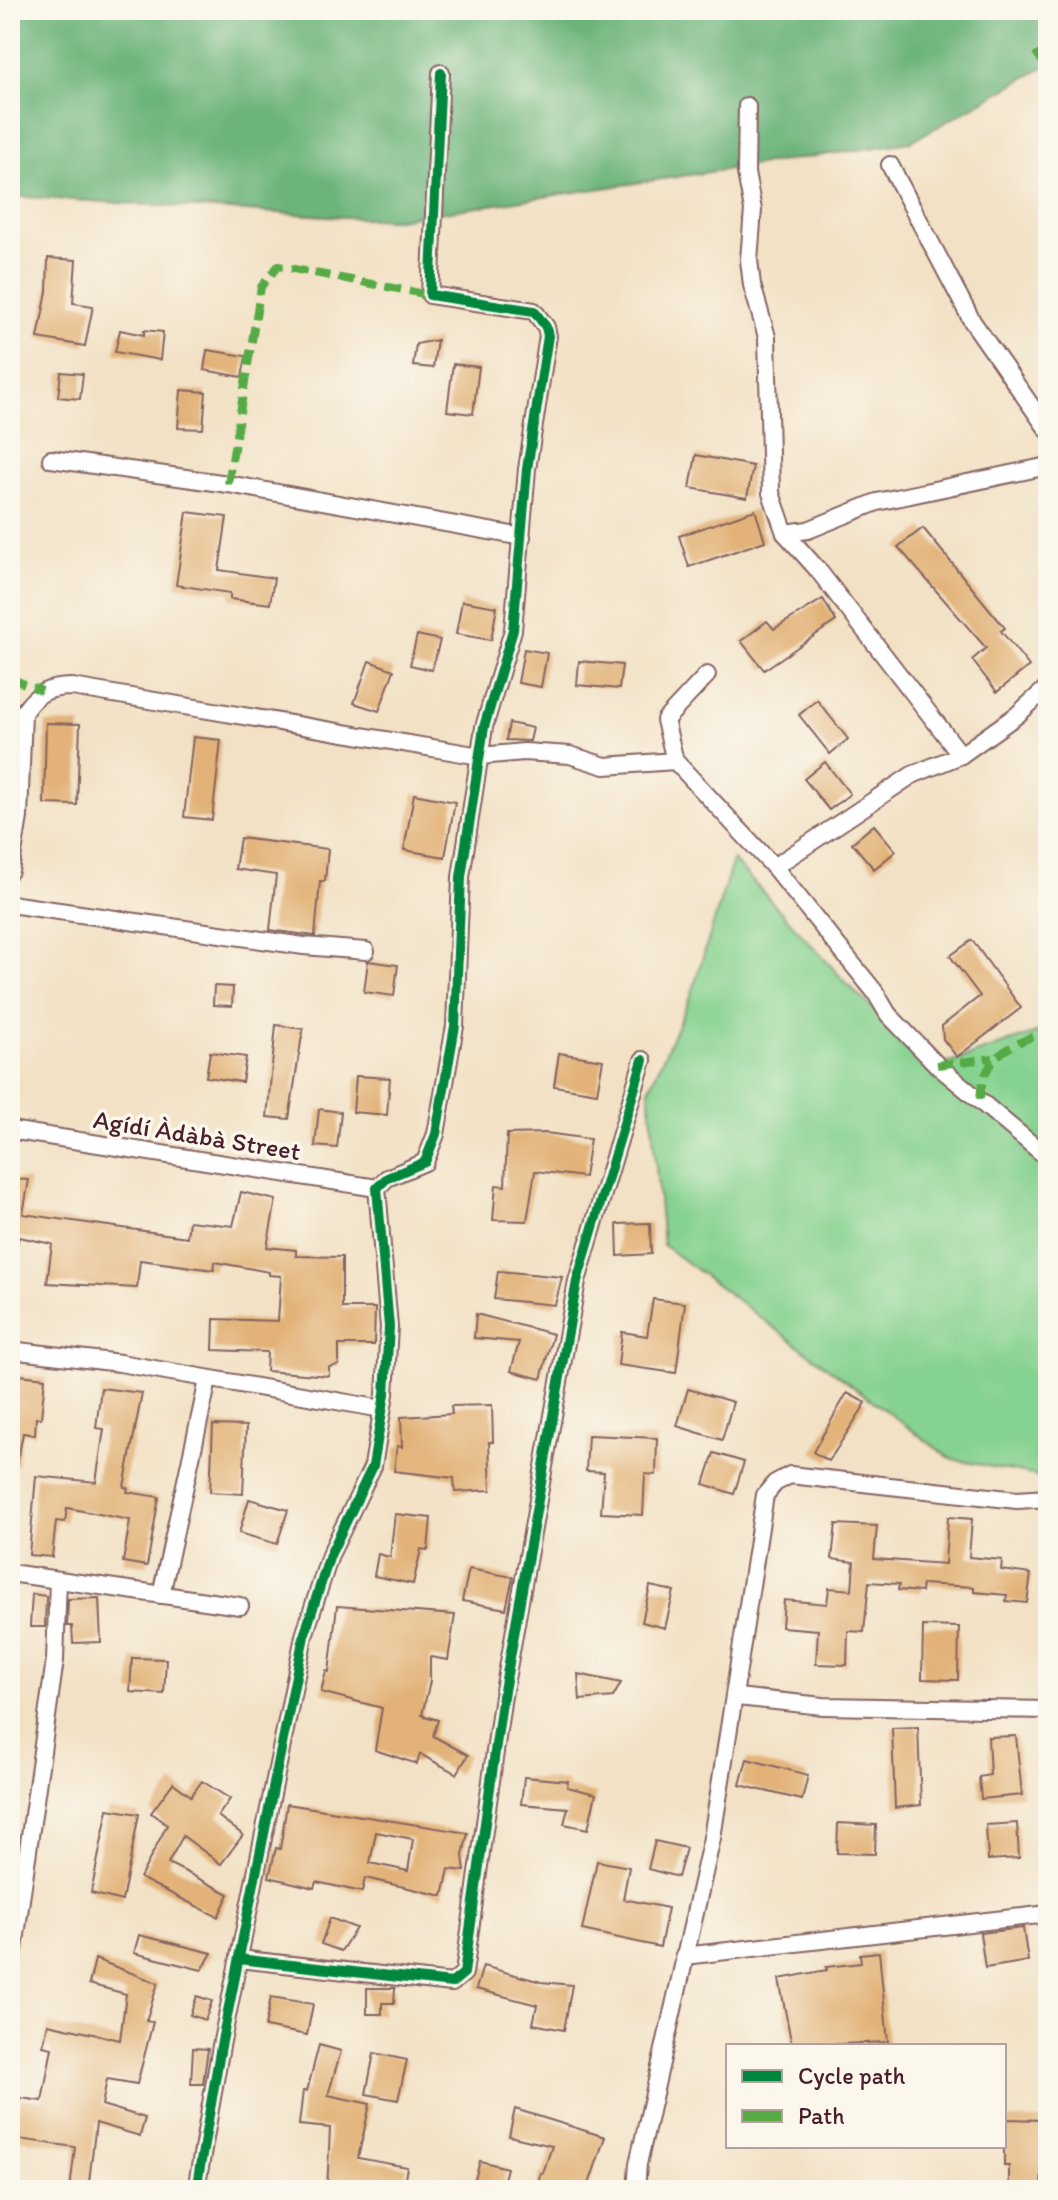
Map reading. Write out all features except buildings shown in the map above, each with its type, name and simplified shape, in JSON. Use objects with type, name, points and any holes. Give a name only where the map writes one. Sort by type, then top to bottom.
[{"type":"street","points":[[196,2190],[304,1636],[330,1555],[373,1466],[382,1409],[389,1327],[377,1188],[387,1178],[425,1162],[436,1134],[455,1026],[461,877],[484,727],[513,630],[527,469],[540,399],[546,327],[534,311],[430,295],[441,73]]},
{"type":"street","points":[[747,106],[746,173],[753,210],[749,260],[752,285],[767,337],[771,493],[785,533],[818,570],[961,755]]},
{"type":"street","points":[[890,165],[972,321],[1048,430]]},
{"type":"street","points":[[51,459],[228,484],[522,537]]},
{"type":"street","points":[[785,533],[808,530],[877,502],[1048,466]]},
{"type":"street","points":[[707,675],[665,720],[675,761],[774,867],[908,1034],[937,1065],[1048,1158]]},
{"type":"street","points":[[10,871],[19,817],[23,713],[29,702],[54,687],[72,687],[480,756],[524,752],[570,755],[605,766],[675,761]]},
{"type":"street","points":[[774,867],[912,775],[961,755],[1017,715],[1048,687]]},
{"type":"street","points":[[10,904],[304,946],[366,951]]},
{"type":"street","points":[[239,1959],[452,1983],[464,1973],[502,1702],[577,1281],[643,1060]]},
{"type":"street","name":"Agídí Àdàbà Street","points":[[10,1130],[377,1188]]},
{"type":"street","points":[[10,1350],[120,1363],[382,1409]]},
{"type":"street","points":[[161,1595],[208,1380]]},
{"type":"street","points":[[636,2190],[684,1956],[712,1838],[737,1697],[765,1495],[775,1483],[790,1475],[1017,1500],[1048,1498]]},
{"type":"street","points":[[10,1573],[240,1606]]},
{"type":"street","points":[[10,1977],[16,1903],[55,1660],[58,1580]]},
{"type":"street","points":[[737,1697],[823,1706],[1048,1710]]},
{"type":"street","points":[[684,1956],[1048,1914]]},
{"type":"green space","points":[[10,10],[1048,10],[1048,65],[910,142],[390,220],[10,196]]},
{"type":"green space","points":[[733,860],[852,989],[934,1068],[1048,1029],[1048,1478],[951,1459],[663,1245],[649,1089],[691,996]]},
{"type":"marked path","points":[[1036,52],[1048,70]]},
{"type":"marked path","points":[[228,484],[261,287],[278,266],[430,295]]},
{"type":"marked path","points":[[10,678],[42,691]]},
{"type":"marked path","points":[[980,1099],[982,1084],[993,1062],[1011,1047],[1048,1030]]},
{"type":"marked path","points":[[937,1065],[993,1058]]},
{"type":"cycle path","points":[[196,2190],[221,2046],[304,1636],[330,1555],[373,1466],[385,1394],[389,1327],[377,1188],[387,1178],[425,1162],[436,1134],[455,1026],[461,877],[484,727],[513,630],[527,469],[548,336],[546,327],[534,311],[430,295],[441,73]]},
{"type":"cycle path","points":[[239,1959],[452,1983],[464,1973],[502,1702],[577,1281],[643,1060]]}]
